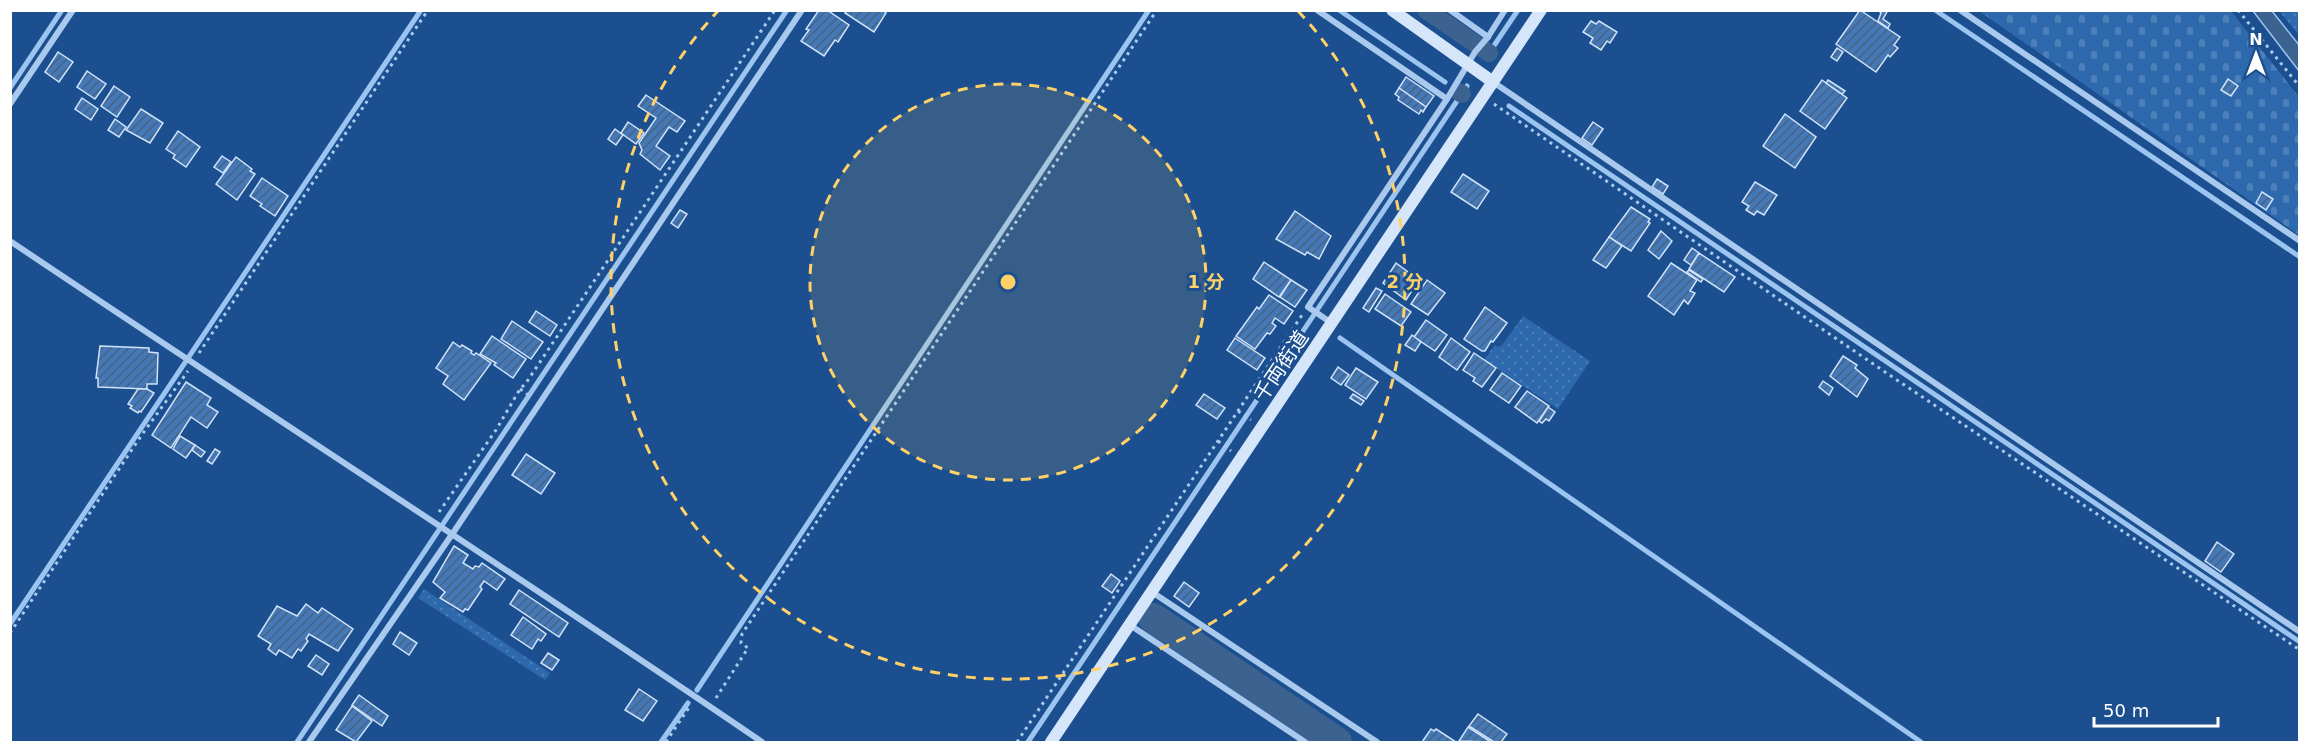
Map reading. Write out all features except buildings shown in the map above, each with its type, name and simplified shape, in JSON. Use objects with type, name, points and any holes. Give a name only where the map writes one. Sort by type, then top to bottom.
[{"type":"street","points":[[10,104],[73,10]]},
{"type":"street","points":[[309,742],[453,533],[802,10]]},
{"type":"street","points":[[1317,10],[1447,99]]},
{"type":"street","points":[[1392,10],[1472,58],[1493,82],[2300,632]]},
{"type":"street","points":[[1450,10],[1488,37]]},
{"type":"street","points":[[1333,324],[1309,307],[1505,10]]},
{"type":"street","name":"千両街道","points":[[1051,742],[1333,324],[1541,10]]},
{"type":"street","points":[[1960,10],[2300,241]]},
{"type":"street","points":[[10,241],[278,421],[435,521],[762,742]]},
{"type":"street","points":[[1152,592],[1377,742]]},
{"type":"street","points":[[1130,624],[1305,742]]},
{"type":"path","points":[[10,633],[189,361],[428,10]]},
{"type":"path","points":[[435,521],[521,390],[669,175],[776,10]]},
{"type":"path","points":[[711,707],[748,648],[741,643],[742,634],[1157,10]]},
{"type":"path","points":[[2238,10],[2300,87]]},
{"type":"path","points":[[1483,97],[2300,650]]},
{"type":"path","points":[[1017,742],[1309,307]]},
{"type":"path","points":[[1267,370],[1279,379]]},
{"type":"path","points":[[521,390],[534,399]]},
{"type":"path","points":[[1239,412],[1251,420]]},
{"type":"path","points":[[1219,442],[1231,451]]},
{"type":"path","points":[[666,742],[696,697]]},
{"type":"green space","points":[[1979,11],[2231,11],[2299,97],[2299,235]]},
{"type":"green space","points":[[2279,11],[2299,11],[2299,35]]},
{"type":"green space","points":[[1523,316],[1590,361],[1558,409],[1484,360],[1495,345],[1498,347],[1502,345]]},
{"type":"green space","points":[[424,589],[550,673],[545,680],[418,598]]},
{"type":"shaded area","points":[[2253,11],[2272,11],[2299,45],[2299,71]]},
{"type":"waterway","points":[[10,88],[62,10]]},
{"type":"waterway","points":[[10,624],[421,10]]},
{"type":"waterway","points":[[297,742],[787,10]]},
{"type":"waterway","points":[[697,690],[1149,10]]},
{"type":"waterway","points":[[1339,10],[1445,82]]},
{"type":"waterway","points":[[1426,10],[1489,53]]},
{"type":"waterway","points":[[1489,53],[1518,10]]},
{"type":"waterway","points":[[1935,10],[2300,257]]},
{"type":"waterway","points":[[1028,742],[1467,86]]},
{"type":"waterway","points":[[1509,106],[2300,642]]},
{"type":"waterway","points":[[1340,338],[1921,742]]},
{"type":"waterway","points":[[1153,618],[1337,742]]},
{"type":"waterway","points":[[661,742],[688,703]]}]
